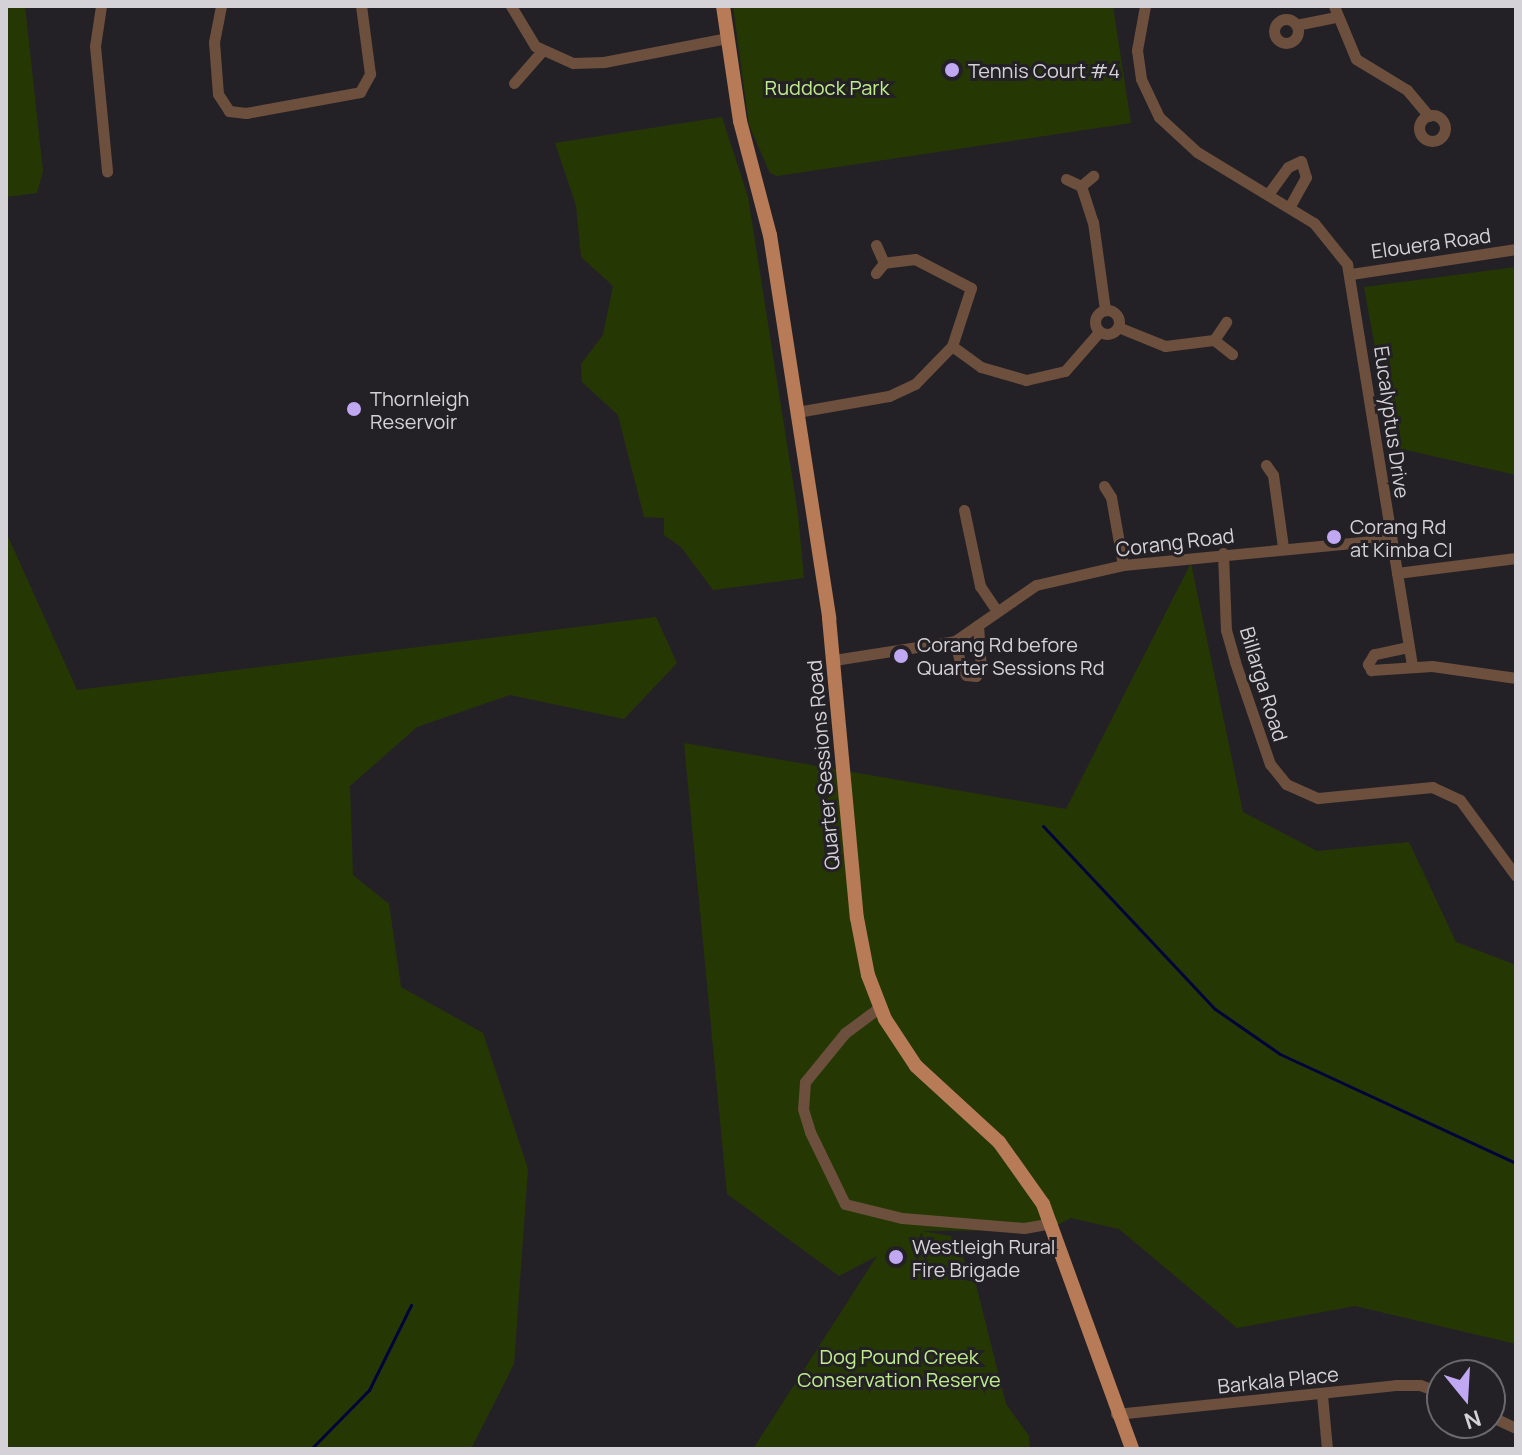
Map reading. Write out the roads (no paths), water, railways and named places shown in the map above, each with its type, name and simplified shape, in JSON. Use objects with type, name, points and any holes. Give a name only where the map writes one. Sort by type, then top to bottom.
[{"type":"main road","name":"Quarter Sessions Road","points":[[723,6],[740,121],[770,235],[834,660],[859,936],[880,1007],[916,1066],[1013,1158],[1052,1223],[1116,1414],[1132,1449]]},
{"type":"street","points":[[101,6],[95,46],[107,171]]},
{"type":"street","points":[[221,6],[214,42],[218,94],[229,111],[246,113],[360,92],[370,74],[361,6]]},
{"type":"street","points":[[511,6],[522,31],[542,51],[585,64],[728,38]]},
{"type":"street","name":"Eucalyptus Drive","points":[[1141,7],[1137,40],[1141,79],[1159,117],[1184,143],[1290,206],[1323,230],[1351,274],[1412,667]]},
{"type":"street","points":[[1296,25],[1335,11],[1356,59],[1407,90],[1429,116]]},
{"type":"street","points":[[514,83],[542,51]]},
{"type":"street","points":[[1269,193],[1288,167],[1301,161],[1306,177],[1290,206]]},
{"type":"street","points":[[1081,186],[1093,176]]},
{"type":"street","points":[[1066,179],[1081,186],[1096,237],[1105,310]]},
{"type":"street","points":[[876,245],[884,263]]},
{"type":"street","name":"Elouera Road","points":[[1351,274],[1516,249]]},
{"type":"street","points":[[797,412],[889,396],[915,384],[952,346],[971,288],[924,261],[884,263],[876,273]]},
{"type":"street","points":[[1105,310],[1116,315],[1118,327]]},
{"type":"street","points":[[1099,332],[1095,319],[1105,310]]},
{"type":"street","points":[[1214,340],[1226,322]]},
{"type":"street","points":[[1099,332],[1112,333],[1118,327]]},
{"type":"street","points":[[1118,327],[1165,346],[1214,340],[1232,354]]},
{"type":"street","points":[[952,346],[981,367],[1026,380],[1065,371],[1099,332]]},
{"type":"street","points":[[1266,465],[1273,475],[1283,547]]},
{"type":"street","points":[[1104,486],[1123,565]]},
{"type":"street","points":[[964,510],[980,586],[996,610]]},
{"type":"street","name":"Corang Road","points":[[834,660],[955,641],[1036,585],[1123,565],[1283,547],[1391,539]]},
{"type":"street","name":"Billarga Road","points":[[1223,553],[1226,630],[1270,764],[1286,784],[1318,798],[1432,787],[1460,800],[1516,876]]},
{"type":"street","points":[[1397,573],[1516,558]]},
{"type":"street","points":[[955,641],[961,667],[966,675],[976,676],[981,670],[978,625]]},
{"type":"street","points":[[1408,647],[1374,654],[1368,664],[1375,672],[1412,667],[1516,678]]},
{"type":"street","points":[[880,1007],[817,1062],[805,1082],[803,1109],[818,1154],[845,1204],[891,1213],[1024,1228],[1052,1223]]},
{"type":"street","points":[[891,1199],[891,1213]]},
{"type":"street","name":"Barkala Place","points":[[1116,1414],[1395,1385],[1426,1390]]},
{"type":"street","points":[[1322,1395],[1327,1449]]},
{"type":"waterway","points":[[1043,826],[1215,1009],[1280,1054],[1516,1163]]},
{"type":"waterway","points":[[311,1449],[369,1390],[411,1305]]},
{"type":"place","name":"Tennis Court #4","points":[[952,70]]},
{"type":"place","name":"Thornleigh Reservoir","points":[[354,409]]},
{"type":"place","name":"Corang Rd at Kimba Cl","points":[[1334,537]]},
{"type":"place","name":"Corang Rd before Quarter Sessions Rd","points":[[901,656]]},
{"type":"place","name":"Westleigh Rural Fire Brigade","points":[[896,1257]]},
{"type":"park label","name":"Ruddock Park","points":[[827,87]]},
{"type":"park label","name":"Dog Pound Creek Conservation Reserve","points":[[899,1368]]}]
